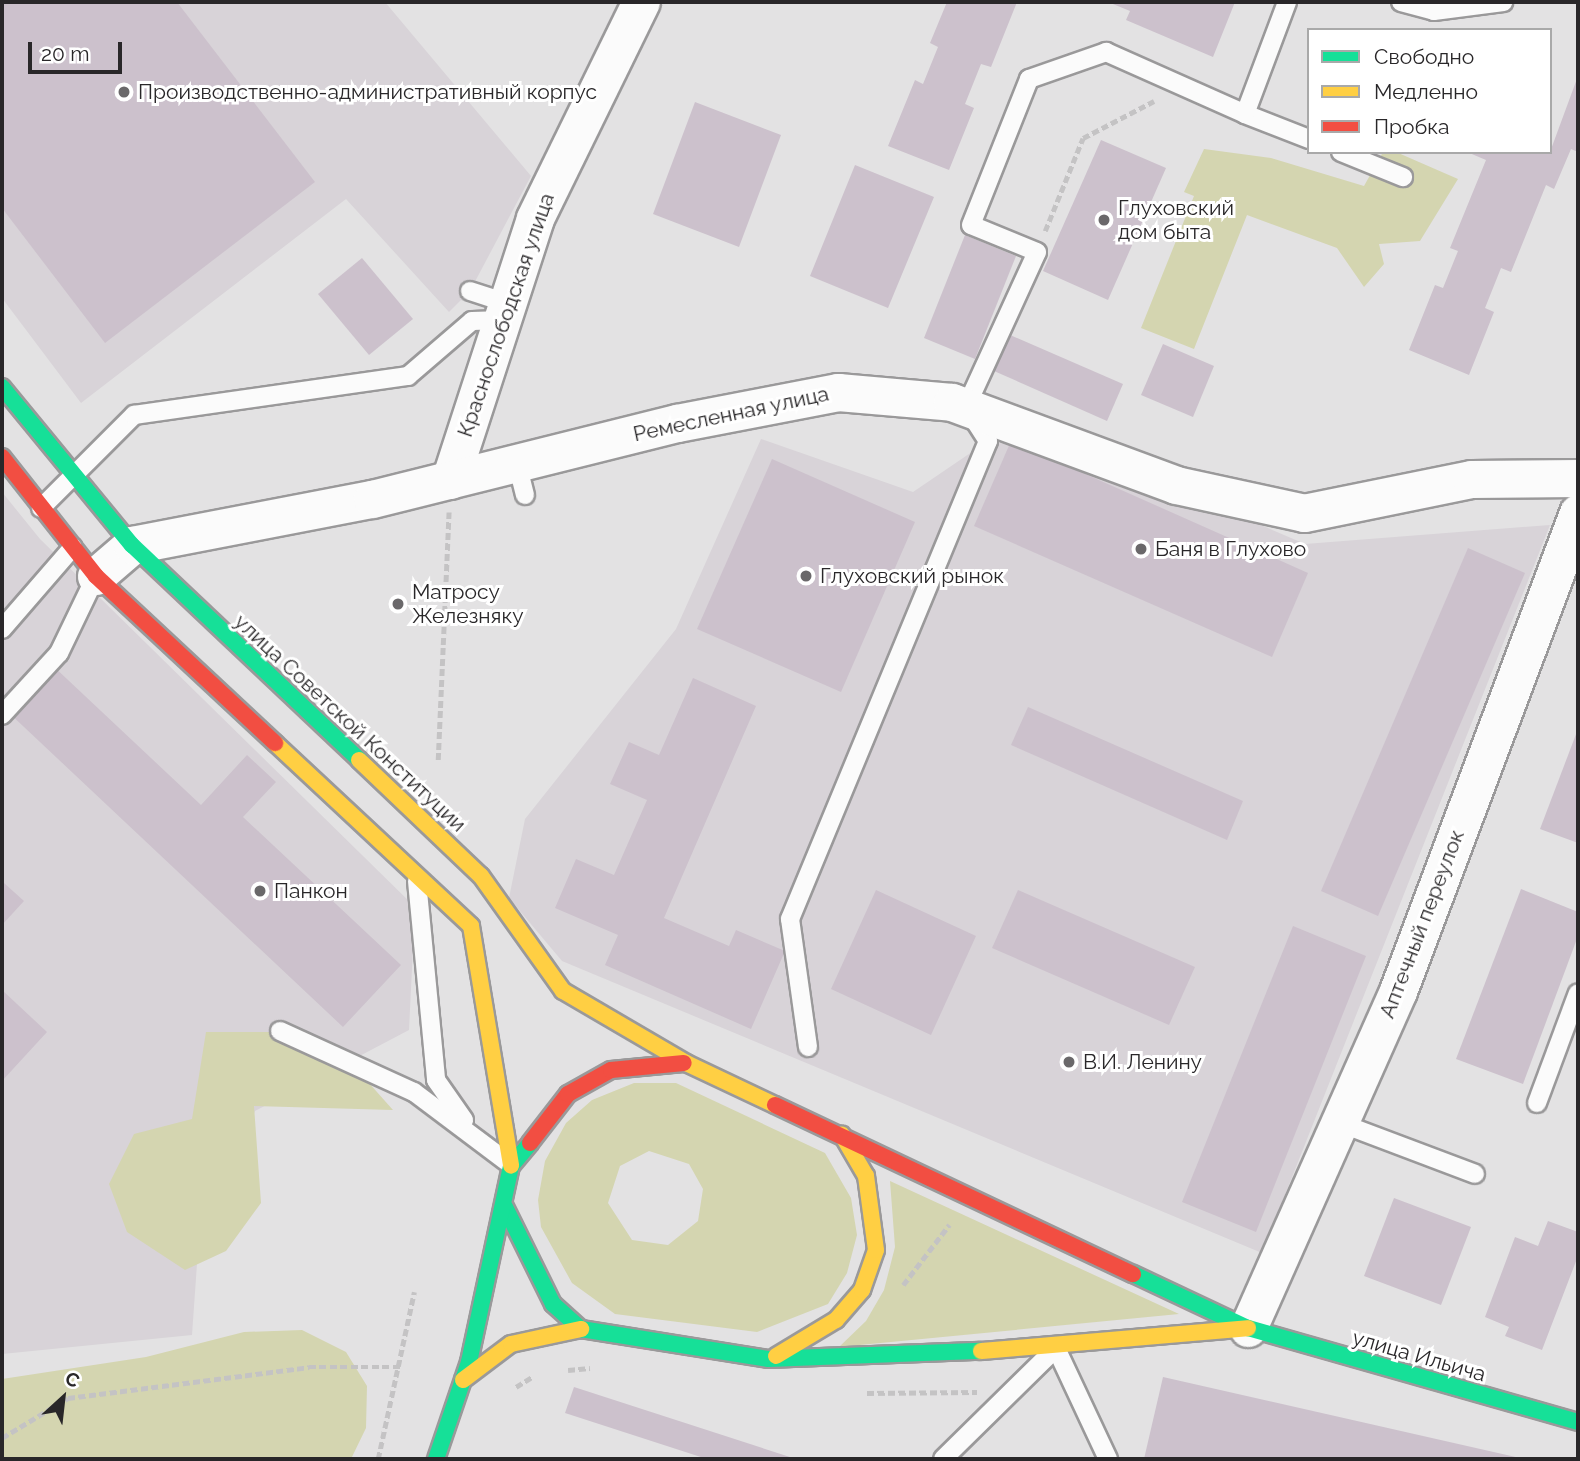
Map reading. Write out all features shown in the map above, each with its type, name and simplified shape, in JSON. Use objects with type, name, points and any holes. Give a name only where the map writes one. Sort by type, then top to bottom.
[{"type":"street","name":"Краснослободская улица","points":[[450,480],[536,218],[641,2]]},
{"type":"street","name":"улица Советской Конституции","points":[[2,387],[75,480],[132,545],[481,876],[563,991],[686,1063],[1248,1328]]},
{"type":"street","name":"Ремесленная улица","points":[[96,576],[132,545],[450,480],[521,479],[838,392],[966,407],[1177,485],[1304,513],[1471,479],[1578,478]]},
{"type":"street","points":[[2,457],[96,576],[471,926],[511,1166],[505,1207],[463,1380],[436,1459]]},
{"type":"street","name":"Аптечный переулок","points":[[1248,1328],[1343,1124],[1578,513]]},
{"type":"street","points":[[511,1166],[568,1094],[611,1070],[686,1063]]},
{"type":"street","points":[[768,1359],[809,1342],[836,1320],[862,1290],[876,1250],[866,1176],[842,1135]]},
{"type":"street","points":[[505,1207],[553,1304],[581,1329]]},
{"type":"street","points":[[463,1380],[511,1344],[581,1329],[768,1359],[1056,1348],[1248,1328]]},
{"type":"street","name":"улица Ильича","points":[[1248,1328],[1578,1422]]},
{"type":"lane","points":[[1245,114],[1287,2]]},
{"type":"lane","points":[[1401,2],[1434,11],[1503,2]]},
{"type":"lane","points":[[808,1047],[790,919],[988,440],[966,407],[1037,252],[971,225],[1029,79],[1106,52],[1245,114],[1307,138]]},
{"type":"lane","points":[[1346,154],[1404,177]]},
{"type":"lane","points":[[470,291],[506,311]]},
{"type":"lane","points":[[41,508],[75,480],[134,415],[408,376],[472,321],[506,311]]},
{"type":"lane","points":[[2,629],[73,547]]},
{"type":"lane","points":[[2,715],[59,653],[96,576]]},
{"type":"lane","points":[[417,876],[436,1080],[470,1128]]},
{"type":"lane","points":[[1537,1103],[1578,993]]},
{"type":"lane","points":[[280,1031],[414,1092],[470,1128],[511,1166]]},
{"type":"lane","points":[[1343,1124],[1475,1174]]},
{"type":"lane","points":[[470,1128],[504,1128]]},
{"type":"lane","points":[[943,1459],[1056,1348],[1108,1459]]},
{"type":"path","points":[[1037,252],[1083,138],[1182,86]]},
{"type":"path","points":[[438,760],[450,480]]},
{"type":"path","points":[[900,1289],[950,1223]]},
{"type":"path","points":[[378,1459],[402,1367],[414,1292]]},
{"type":"path","points":[[2,1437],[68,1398],[309,1367],[402,1367]]},
{"type":"shaded area","points":[[2,2],[385,2],[531,176],[470,291],[449,312],[346,199],[81,403],[2,298]]},
{"type":"shaded area","points":[[761,439],[913,492],[988,441],[1117,463],[1305,544],[1550,525],[1262,1253],[562,961],[509,898],[525,819],[676,629]]},
{"type":"shaded area","points":[[2,492],[40,539],[415,907],[409,1030],[255,1111],[197,1264],[192,1335],[2,1354]]},
{"type":"green space","points":[[1204,149],[1271,158],[1364,186],[1382,154],[1401,154],[1458,179],[1420,241],[1379,244],[1384,264],[1364,287],[1337,248],[1247,215],[1194,349],[1141,328],[1194,196],[1184,192]]},
{"type":"green space","points":[[206,1032],[281,1032],[344,1055],[393,1110],[254,1106],[261,1203],[226,1251],[185,1270],[127,1232],[109,1184],[134,1134],[192,1119]]},
{"type":"green space","points":[[634,1083],[676,1083],[825,1153],[851,1198],[857,1235],[847,1273],[828,1304],[757,1332],[615,1314],[572,1283],[541,1227],[538,1200],[545,1161],[566,1123],[592,1100]],"holes":[[[649,1151],[689,1164],[703,1189],[698,1221],[668,1245],[632,1240],[608,1203],[620,1166]]]},
{"type":"green space","points":[[890,1181],[1179,1314],[839,1347],[866,1321],[884,1290],[895,1247]]},
{"type":"green space","points":[[302,1330],[346,1352],[367,1386],[366,1428],[351,1459],[2,1459],[2,1379],[146,1357],[244,1332]]},
{"type":"building","name":"Производственно-административный корпус","points":[[2,2],[177,2],[315,182],[105,343],[2,208]]},
{"type":"building","points":[[947,2],[1017,2],[991,67],[981,64],[965,104],[974,108],[949,170],[888,146],[915,80],[923,84],[938,47],[930,43]]},
{"type":"building","points":[[1108,2],[1235,2],[1213,57],[1126,20],[1130,11]]},
{"type":"building","points":[[1578,76],[1578,152],[1571,149],[1554,189],[1546,185],[1511,272],[1501,268],[1485,308],[1494,312],[1469,375],[1409,350],[1435,285],[1443,288],[1458,251],[1450,248],[1486,160],[1472,154],[1552,154],[1552,147]]},
{"type":"building","points":[[695,102],[781,135],[739,247],[653,214]]},
{"type":"building","name":"Глуховский дом быта","points":[[1101,140],[1166,168],[1108,300],[1043,271]]},
{"type":"building","points":[[855,165],[934,197],[888,308],[810,276]]},
{"type":"building","points":[[965,235],[1016,256],[975,359],[924,338]]},
{"type":"building","points":[[362,258],[413,319],[369,355],[318,294]]},
{"type":"building","points":[[1010,335],[1123,384],[1107,421],[994,371]]},
{"type":"building","points":[[1163,344],[1214,366],[1193,417],[1141,395]]},
{"type":"building","name":"Баня в Глухово","points":[[1011,441],[1308,573],[1272,657],[974,526]]},
{"type":"building","name":"Глуховский рынок","points":[[772,459],[915,522],[841,692],[697,629]]},
{"type":"building","points":[[1468,548],[1525,573],[1378,916],[1321,891]]},
{"type":"building","name":"Панкон","points":[[51,664],[201,805],[247,755],[276,782],[243,817],[401,965],[343,1027],[7,711]]},
{"type":"building","points":[[693,678],[756,706],[664,918],[729,946],[736,930],[785,951],[751,1029],[605,965],[618,935],[555,908],[576,859],[614,875],[647,800],[610,784],[629,742],[659,755]]},
{"type":"building","points":[[1028,707],[1243,801],[1227,840],[1011,745]]},
{"type":"building","points":[[1578,729],[1578,843],[1540,829]]},
{"type":"building","points":[[4,883],[24,901],[2,925],[2,885]]},
{"type":"building","points":[[1521,889],[1578,912],[1578,936],[1523,1084],[1456,1059]]},
{"type":"building","points":[[876,890],[976,936],[931,1035],[831,989]]},
{"type":"building","points":[[1018,890],[1195,967],[1169,1025],[992,948]]},
{"type":"building","points":[[1293,926],[1366,956],[1256,1232],[1182,1202]]},
{"type":"building","points":[[2,990],[47,1032],[2,1081]]},
{"type":"building","points":[[1394,1198],[1471,1227],[1441,1305],[1364,1276]]},
{"type":"building","points":[[1548,1221],[1578,1232],[1578,1256],[1542,1350],[1505,1336],[1509,1327],[1485,1317],[1515,1237],[1538,1246]]},
{"type":"building","points":[[1163,1377],[1520,1458],[1520,1459],[1144,1459]]},
{"type":"building","points":[[574,1387],[796,1459],[707,1459],[565,1413]]},
{"type":"traffic: fast","points":[[2,387],[132,545],[359,760]]},
{"type":"traffic: fast","points":[[436,1459],[469,1362],[511,1166],[530,1143]]},
{"type":"traffic: fast","points":[[505,1207],[553,1304],[581,1329],[768,1359],[981,1351]]},
{"type":"traffic: fast","points":[[1133,1274],[1248,1328],[1578,1422]]},
{"type":"traffic: slow","points":[[275,743],[471,926],[511,1166]]},
{"type":"traffic: slow","points":[[359,760],[481,876],[563,991],[686,1063],[775,1105]]},
{"type":"traffic: slow","points":[[776,1356],[836,1320],[862,1290],[876,1250],[866,1176],[842,1135]]},
{"type":"traffic: slow","points":[[981,1351],[1248,1328]]},
{"type":"traffic: slow","points":[[463,1380],[511,1344],[581,1329]]},
{"type":"traffic: jam","points":[[2,457],[96,576],[275,743]]},
{"type":"traffic: jam","points":[[530,1143],[568,1094],[611,1070],[684,1063]]},
{"type":"traffic: jam","points":[[775,1105],[1133,1274]]},
{"type":"place","name":"Производственно-административный корпус","points":[[124,92]]},
{"type":"place","name":"Глуховский дом быта","points":[[1104,220]]},
{"type":"place","name":"Баня в Глухово","points":[[1141,549]]},
{"type":"place","name":"Глуховский рынок","points":[[806,576]]},
{"type":"place","name":"Матросу Железняку","points":[[398,604]]},
{"type":"place","name":"Панкон","points":[[260,891]]},
{"type":"place","name":"В.И. Ленину","points":[[1069,1062]]}]
